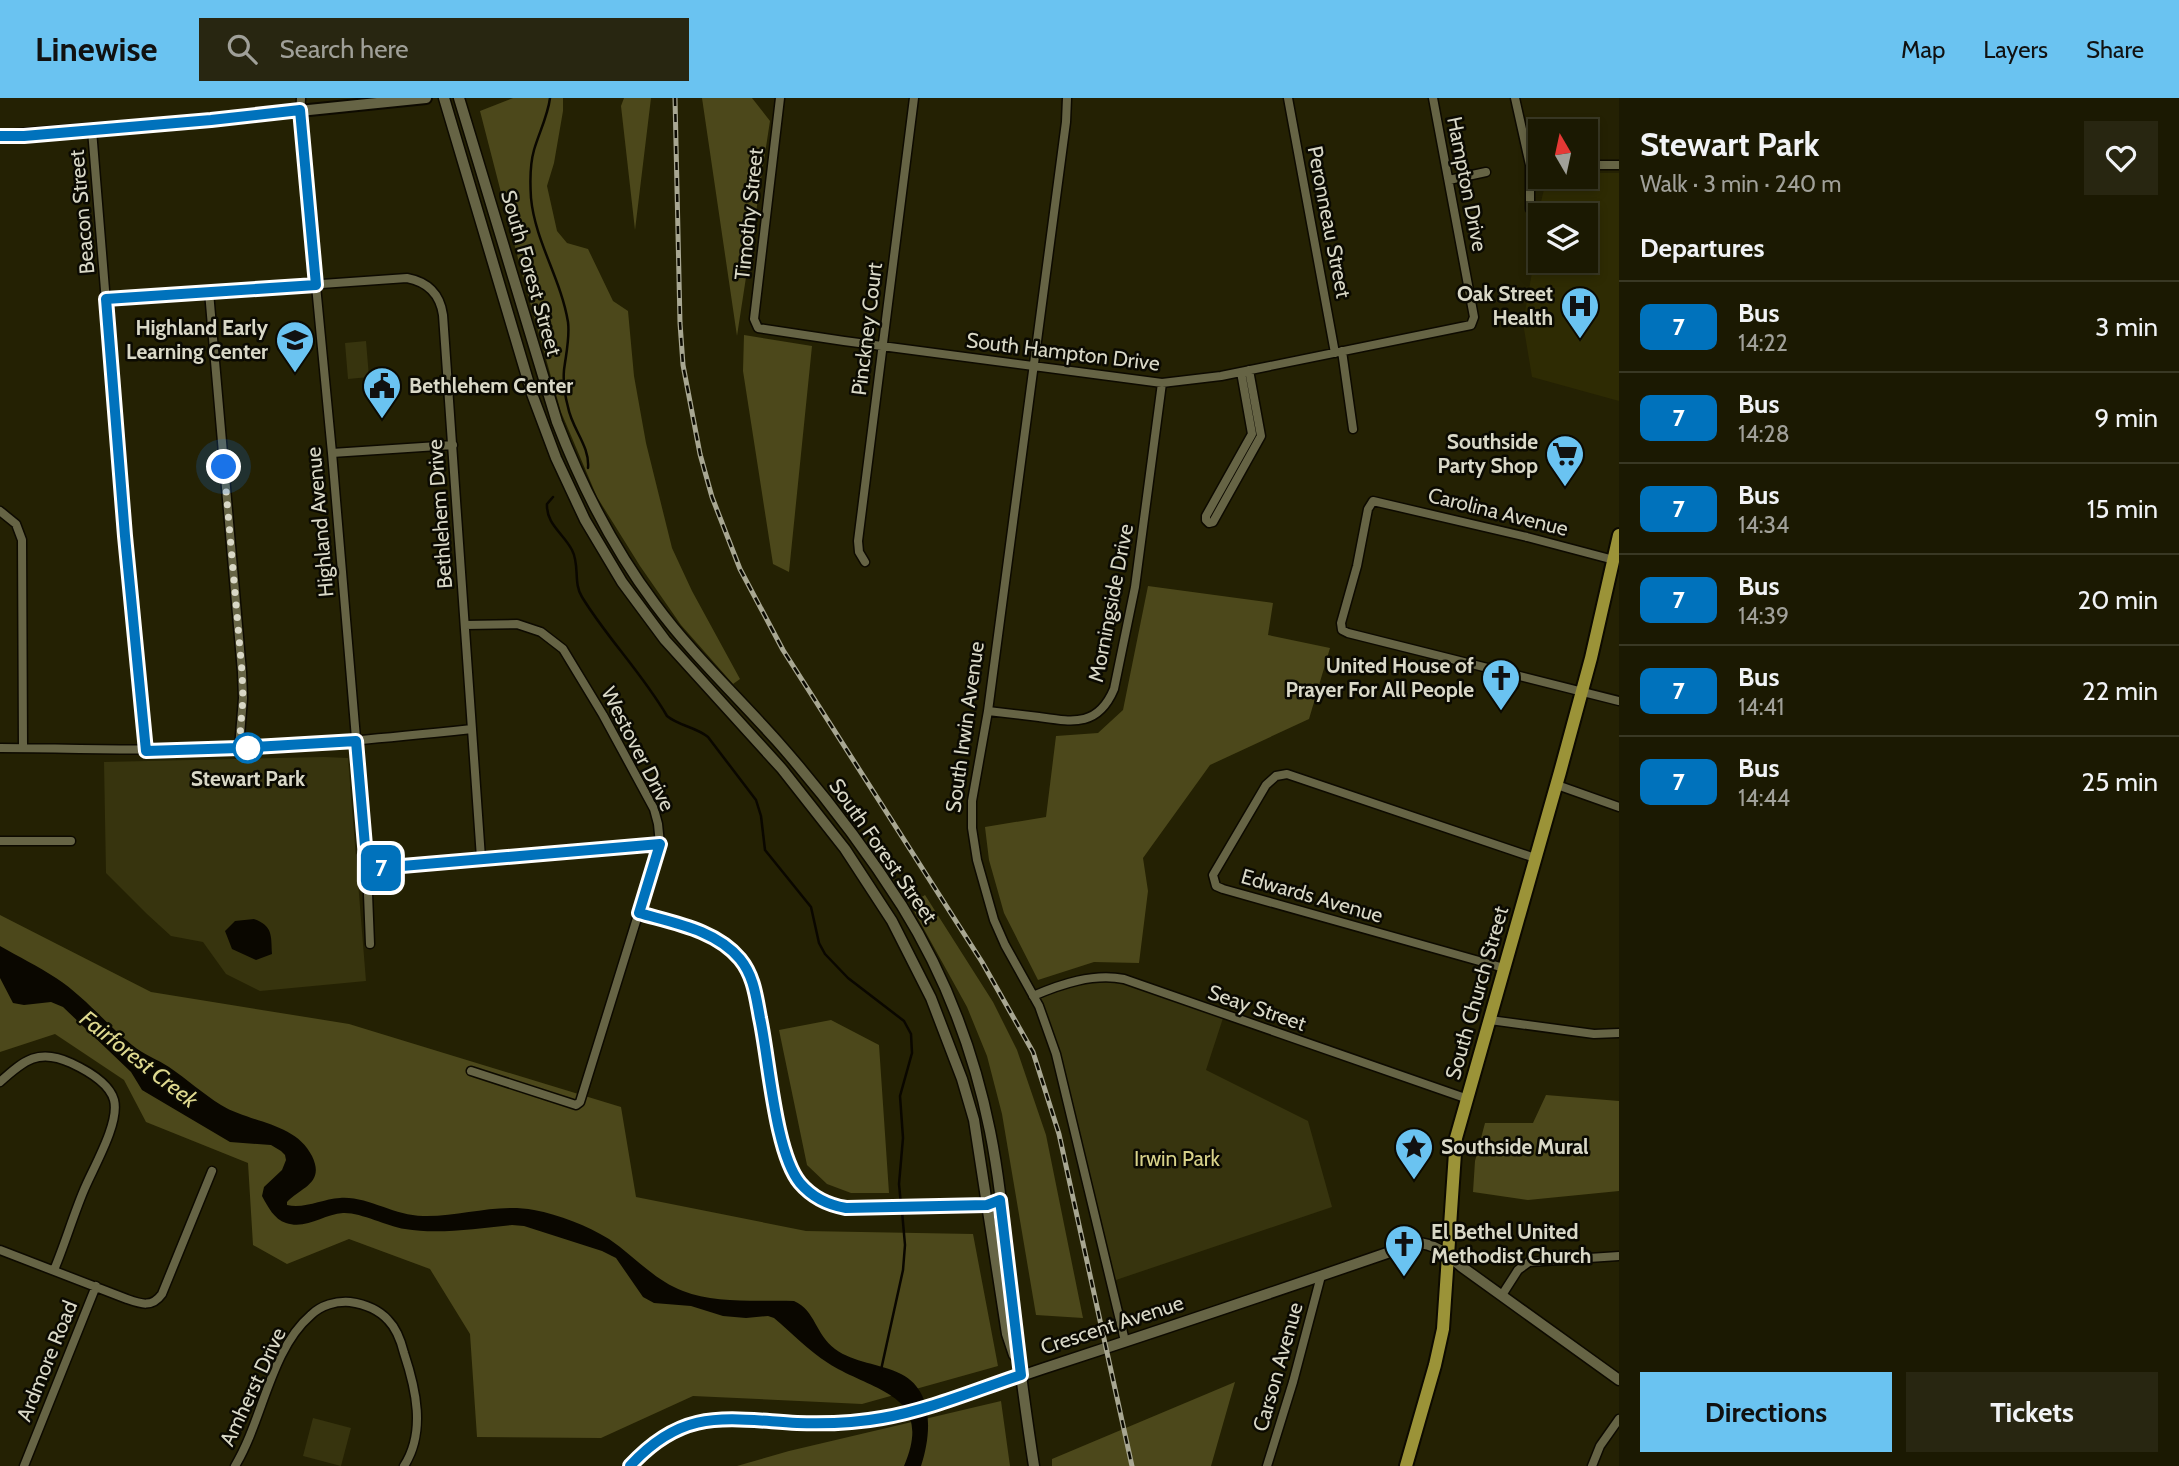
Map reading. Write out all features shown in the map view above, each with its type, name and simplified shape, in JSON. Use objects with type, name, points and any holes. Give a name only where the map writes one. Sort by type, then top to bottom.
[{"type":"main road","points":[[0,136],[211,120],[301,104],[425,98]]},
{"type":"main road","name":"South Church Street","points":[[1406,1466],[1443,1329],[1456,1138],[1557,785],[1619,539]]},
{"type":"street","name":"South Forest Street","points":[[444,98],[533,394],[570,490],[603,552],[665,640],[803,794],[857,867],[892,921],[931,998],[962,1079],[974,1120],[1007,1335],[1021,1375]]},
{"type":"street","name":"South Forest Street","points":[[459,98],[546,390],[569,453],[615,544],[654,603],[702,661],[810,781],[880,873],[902,907],[941,979],[970,1055],[990,1134],[1021,1375]]},
{"type":"street","name":"Timothy Street","points":[[763,330],[758,328],[754,319],[779,98]]},
{"type":"street","name":"Pinckney Court","points":[[864,562],[858,541],[914,98]]},
{"type":"street","name":"South Irwin Avenue","points":[[1067,98],[988,711],[972,802],[972,828],[976,860],[994,920],[1047,1027],[1059,1065],[1125,1342]]},
{"type":"street","name":"Peronneau Street","points":[[1288,98],[1353,429]]},
{"type":"street","name":"Hampton Drive","points":[[1433,98],[1474,317]]},
{"type":"street","points":[[1515,98],[1528,156]]},
{"type":"street","name":"Highland Avenue","points":[[301,104],[367,869],[370,944]]},
{"type":"street","name":"Beacon Street","points":[[92,130],[125,536],[146,751]]},
{"type":"street","points":[[1598,165],[1619,165]]},
{"type":"street","points":[[1449,180],[1486,172]]},
{"type":"street","name":"Bethlehem Drive","points":[[106,299],[407,278],[432,289],[442,306],[481,858]]},
{"type":"street","points":[[209,292],[242,672],[239,748]]},
{"type":"street","name":"South Hampton Drive","points":[[763,330],[1162,383],[1202,379],[1467,327],[1471,325],[1474,317]]},
{"type":"street","points":[[1245,371],[1256,435],[1213,522],[1209,523],[1206,516],[1256,435]]},
{"type":"street","name":"Morningside Drive","points":[[988,711],[1077,721],[1096,715],[1109,700],[1114,689],[1136,587],[1162,383]]},
{"type":"street","points":[[332,453],[453,445]]},
{"type":"street","name":"Carolina Avenue","points":[[1582,692],[1348,633],[1342,630],[1340,623],[1357,566],[1368,509],[1373,501],[1614,560]]},
{"type":"street","points":[[0,510],[16,524],[22,540],[23,748]]},
{"type":"street","name":"Westover Drive","points":[[466,625],[517,624],[541,632],[564,649],[654,809],[660,830],[660,844],[580,1102],[576,1105],[471,1070]]},
{"type":"street","points":[[1582,692],[1619,701]]},
{"type":"street","points":[[0,748],[146,751],[239,748],[356,741],[472,729]]},
{"type":"street","name":"Edwards Avenue","points":[[1504,968],[1223,890],[1214,882],[1213,875],[1266,785],[1276,776],[1287,774],[1535,858]]},
{"type":"street","points":[[1557,785],[1619,807]]},
{"type":"street","points":[[0,841],[71,841]]},
{"type":"street","points":[[367,869],[660,844]]},
{"type":"street","points":[[639,913],[712,937],[730,949],[745,966],[754,987],[783,1143],[800,1183],[816,1197],[835,1206],[856,1209],[987,1205],[1000,1200]]},
{"type":"street","name":"Seay Street","points":[[1033,996],[1083,980],[1108,977],[1124,979],[1285,1037],[1468,1098]]},
{"type":"street","points":[[1490,1020],[1594,1034],[1619,1033]]},
{"type":"street","points":[[0,1082],[33,1058],[50,1055],[71,1063],[96,1078],[106,1086],[114,1100],[111,1125],[54,1270]]},
{"type":"street","points":[[96,1286],[141,1304],[156,1301],[162,1294],[212,1171]]},
{"type":"street","name":"Crescent Avenue","points":[[630,1466],[643,1452],[673,1432],[706,1419],[822,1423],[884,1418],[1125,1342],[1416,1243],[1427,1243],[1447,1254]]},
{"type":"street","name":"Ardmore Road","points":[[0,1250],[96,1286],[23,1466]]},
{"type":"street","points":[[1447,1254],[1619,1380]]},
{"type":"street","points":[[1502,1295],[1518,1270],[1529,1262],[1619,1256]]},
{"type":"street","name":"Carson Avenue","points":[[1267,1466],[1321,1276]]},
{"type":"street","name":"Amherst Drive","points":[[235,1466],[293,1336],[313,1313],[330,1304],[345,1302],[368,1306],[383,1315],[395,1329],[403,1349],[415,1392],[417,1415],[412,1450],[404,1466]]},
{"type":"street","points":[[1021,1375],[1034,1466]]},
{"type":"street","points":[[1592,1466],[1600,1446],[1619,1419]]},
{"type":"shaded area","points":[[513,98],[563,98],[554,163],[547,186],[557,231],[567,243],[588,249],[613,301],[628,311],[634,376],[646,443],[672,548],[740,679],[733,684],[681,625],[640,566],[597,497],[561,412],[480,111]]},
{"type":"shaded area","points":[[624,98],[651,98],[635,230],[621,106]]},
{"type":"shaded area","points":[[702,98],[752,98],[770,121],[737,336]]},
{"type":"shaded area","points":[[1598,173],[1619,173],[1619,401],[1532,377],[1523,323],[1532,273],[1598,273],[1598,203],[1541,203],[1544,189],[1598,189]]},
{"type":"shaded area","points":[[744,335],[812,346],[789,572],[773,564],[743,371]]},
{"type":"shaded area","points":[[1148,586],[1273,603],[1268,635],[1330,648],[1309,719],[1210,765],[1143,858],[1148,891],[1139,963],[1094,962],[1038,980],[1004,913],[989,860],[985,827],[1046,817],[1056,736],[1098,733],[1123,710]]},
{"type":"shaded area","points":[[925,895],[993,1002],[1017,1050],[1046,1135],[1083,1318],[1036,1315],[1002,1114],[987,1056],[967,1007],[910,904]]},
{"type":"shaded area","points":[[0,915],[151,992],[349,1024],[621,1107],[636,1197],[806,1231],[973,1234],[998,1366],[862,1404],[693,1396],[601,1438],[477,1437],[470,1334],[430,1269],[349,1239],[287,1264],[253,1245],[248,1163],[146,1122],[124,1080],[55,1034],[0,1052]]},
{"type":"shaded area","points":[[831,1020],[879,1045],[889,1193],[851,1193],[827,1184],[807,1165],[779,1030]]},
{"type":"shaded area","points":[[1546,1095],[1619,1101],[1619,1191],[1528,1200],[1473,1192],[1475,1161],[1485,1123],[1533,1123]]},
{"type":"shaded area","points":[[1235,1382],[1211,1466],[1052,1466],[1052,1459]]},
{"type":"shaded area","points":[[1001,1401],[1010,1466],[737,1466],[789,1451]]},
{"type":"green space","points":[[366,341],[369,377],[348,379],[345,343]]},
{"type":"green space","name":"Stewart Park","points":[[348,758],[366,981],[260,991],[226,974],[203,942],[171,936],[106,873],[104,762]]},
{"type":"green space","name":"Irwin Park","points":[[1108,977],[1224,1015],[1206,1070],[1308,1121],[1332,1207],[1110,1282],[1065,1087],[1033,996]]},
{"type":"green space","points":[[313,1418],[351,1428],[341,1466],[303,1456]]},
{"type":"water","points":[[254,919],[268,928],[272,954],[256,960],[232,949],[225,931],[235,921]]},
{"type":"water","name":"Fairforest Creek","points":[[0,946],[66,985],[132,1045],[169,1067],[214,1101],[295,1136],[312,1156],[316,1172],[310,1184],[287,1202],[287,1205],[300,1206],[350,1198],[402,1213],[423,1216],[506,1208],[534,1210],[573,1221],[600,1234],[663,1281],[683,1291],[723,1300],[794,1301],[807,1311],[828,1343],[842,1354],[901,1374],[920,1391],[928,1415],[927,1441],[921,1466],[904,1466],[911,1442],[912,1423],[905,1409],[894,1398],[828,1363],[774,1318],[723,1316],[691,1306],[654,1303],[643,1297],[616,1258],[602,1251],[524,1226],[418,1231],[343,1213],[301,1225],[278,1219],[262,1196],[264,1187],[282,1170],[286,1160],[281,1151],[271,1145],[230,1142],[142,1090],[131,1072],[63,1007],[51,1002],[24,1005],[13,1003],[0,978]]},
{"type":"waterway","points":[[550,98],[533,155],[531,198],[537,229],[565,306],[568,340],[564,389],[570,415],[586,452],[588,468]]},
{"type":"waterway","points":[[553,497],[547,504],[549,517],[572,550],[579,592],[592,612],[667,716],[708,737],[756,800],[765,850],[811,907],[819,943],[825,954],[848,978],[904,1021],[911,1034],[912,1053],[900,1096],[903,1138],[899,1184],[901,1205]]},
{"type":"waterway","points":[[881,1370],[903,1270],[905,1245],[902,1211]]},
{"type":"railway","points":[[675,98],[683,365],[700,454],[712,497],[740,569],[783,650],[982,962],[1033,1052],[1059,1134],[1132,1466]]},
{"type":"bus line","name":"7","points":[[0,136],[211,120],[300,110],[316,285],[106,299],[146,751],[356,741],[367,869],[660,844],[639,913],[712,937],[739,957],[751,976],[781,1133],[789,1162],[800,1183],[825,1202],[846,1208],[987,1205],[1000,1200],[1021,1375],[884,1418],[822,1423],[733,1418],[697,1422],[657,1441],[630,1466]]},
{"type":"place","name":"Oak Street Health","points":[[1580,340]]},
{"type":"place","name":"Highland Early Learning Center","points":[[295,374]]},
{"type":"place","name":"Bethlehem Center","points":[[382,420]]},
{"type":"place","name":"Southside Party Shop","points":[[1565,488]]},
{"type":"place","name":"United House of Prayer For All People","points":[[1501,712]]},
{"type":"place","name":"Stewart Park","points":[[248,748]]},
{"type":"place","name":"Southside Mural","points":[[1414,1181]]},
{"type":"place","name":"El Bethel United Methodist Church","points":[[1404,1278]]},
{"type":"route","points":[[224,467],[242,672],[239,748],[248,748]]}]
